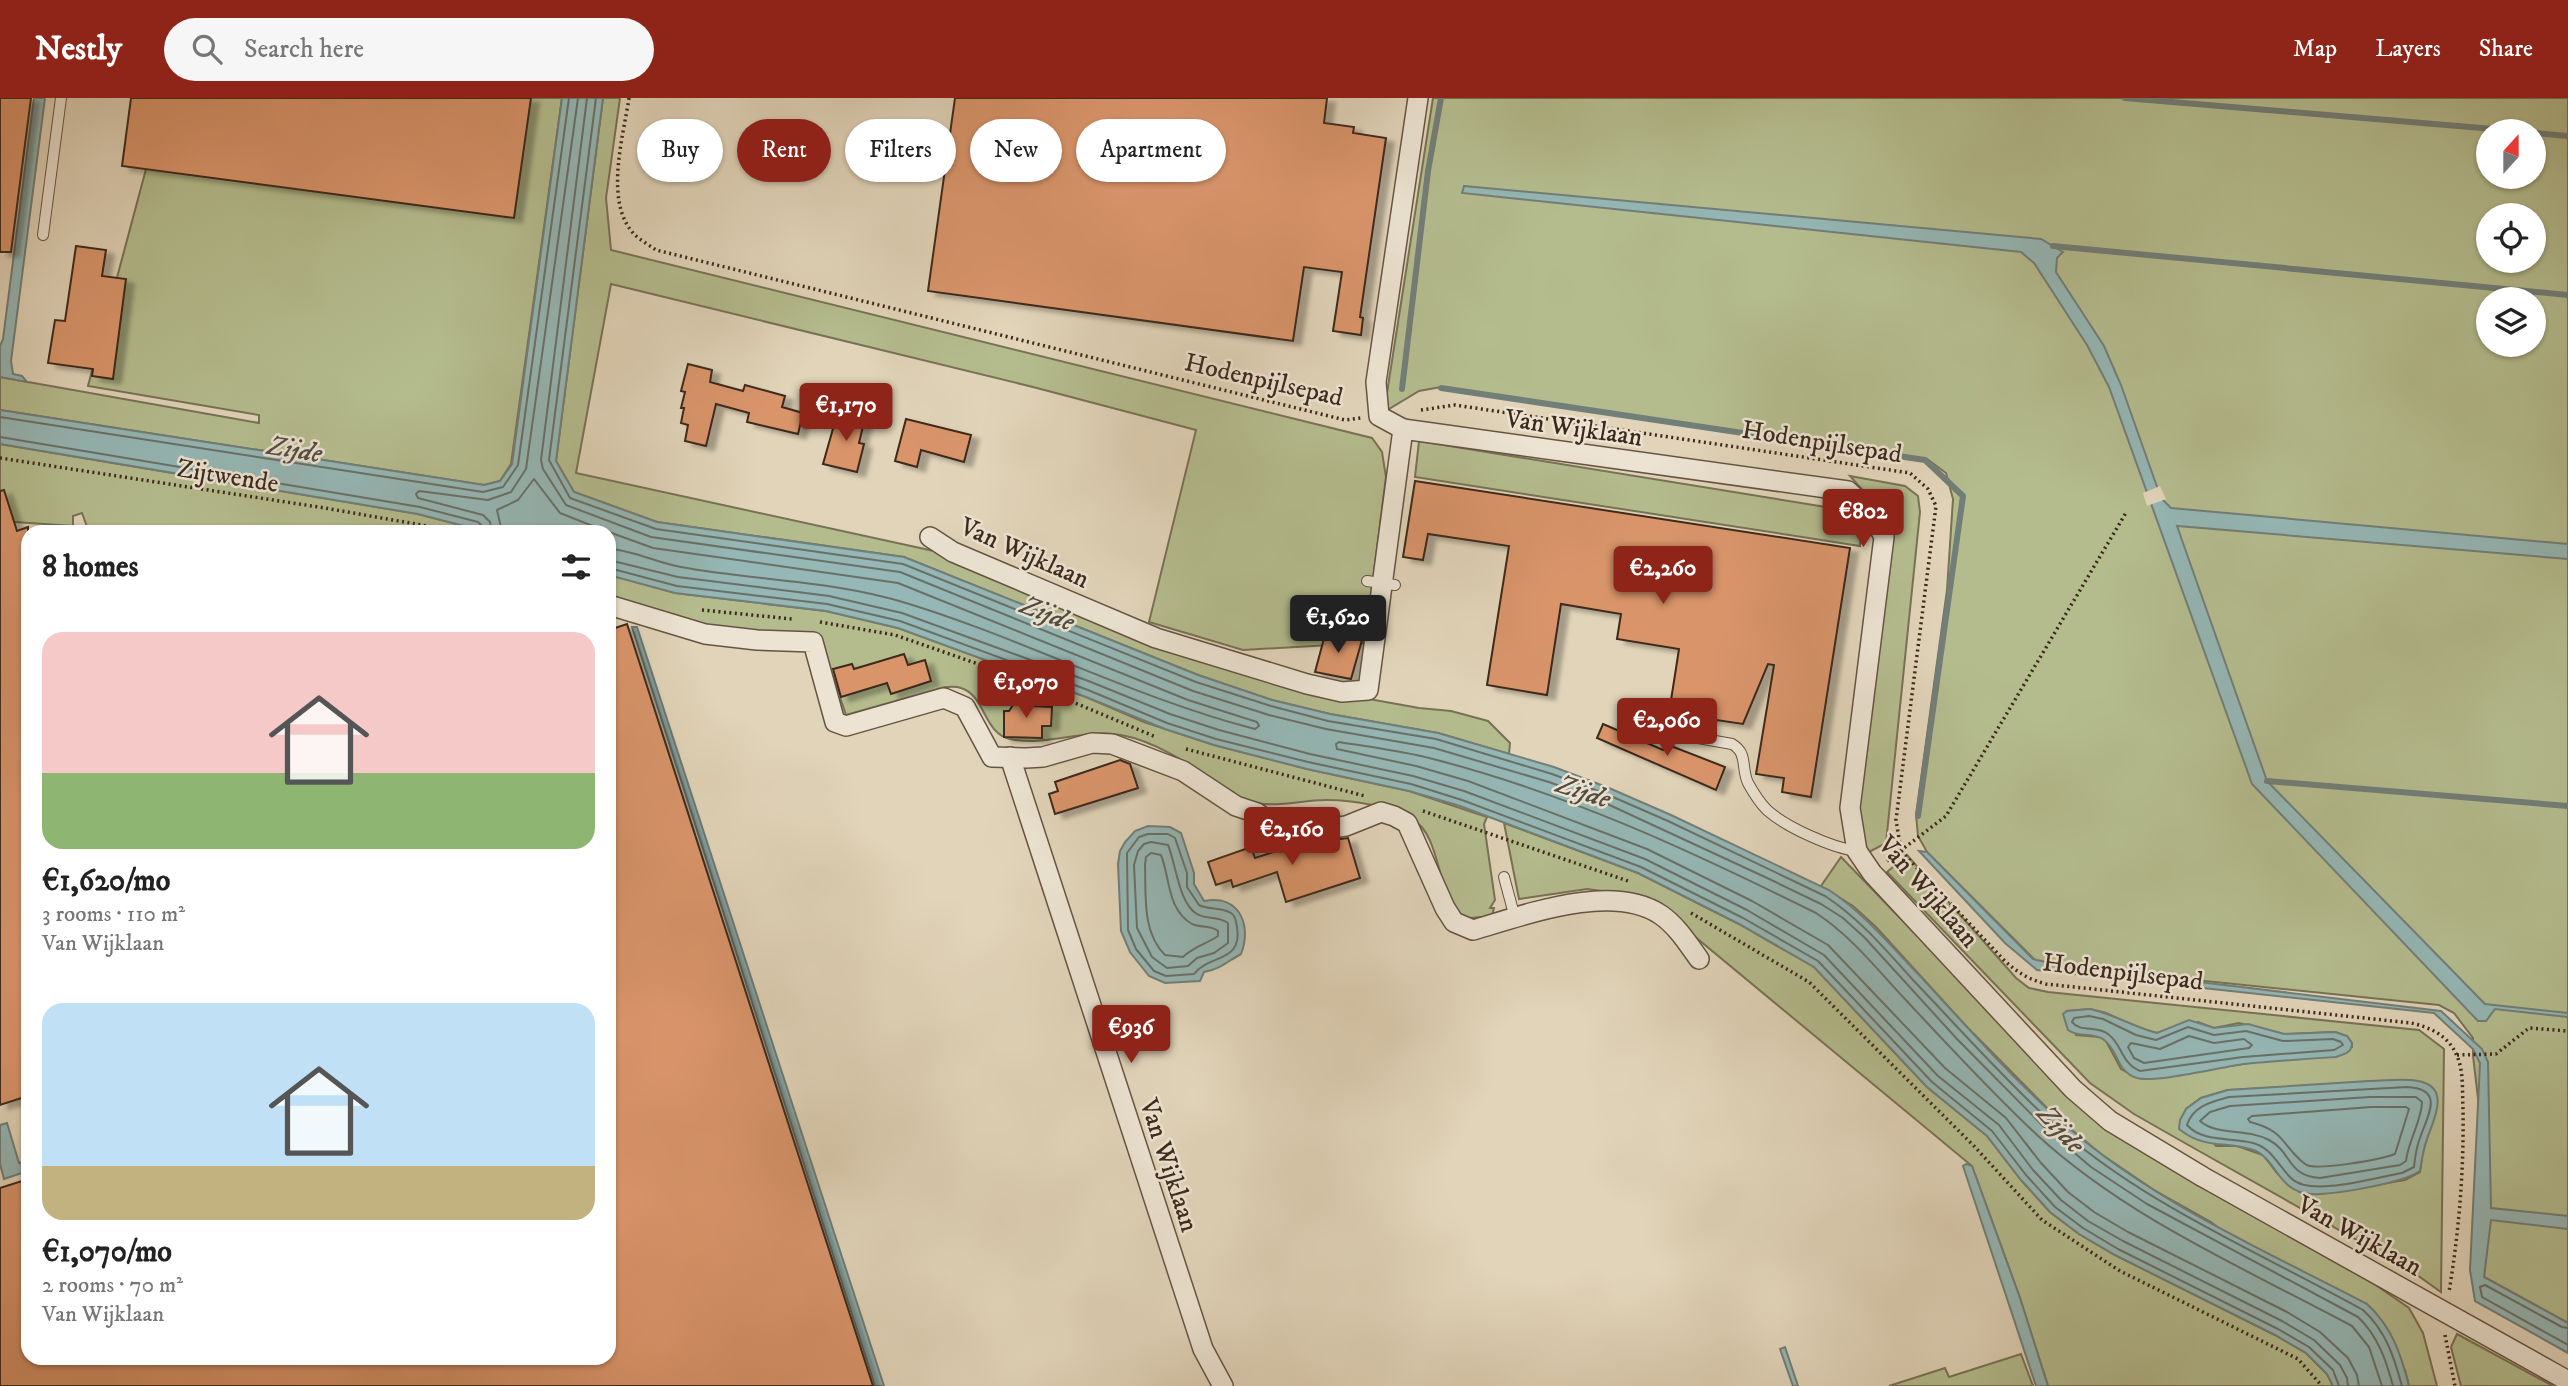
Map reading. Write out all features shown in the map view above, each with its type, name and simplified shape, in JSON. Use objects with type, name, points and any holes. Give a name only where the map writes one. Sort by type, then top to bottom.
[{"type":"street","points":[[1379,416],[1376,382],[1418,98]]},
{"type":"street","name":"Van Wijklaan","points":[[1379,416],[1403,429],[1848,491],[1871,512],[1884,537],[1850,808],[1857,851],[1872,873],[2073,1089],[2110,1121],[2203,1177],[2568,1381]]},
{"type":"street","name":"Van Wijklaan","points":[[930,537],[953,552],[1156,638],[1307,684],[1342,692],[1368,690],[1403,429]]},
{"type":"street","points":[[616,607],[705,634],[757,640],[813,642],[835,722],[846,726],[943,698],[965,707],[992,757],[1043,757],[1093,743],[1112,744],[1183,771],[1236,806],[1257,813],[1288,834],[1346,826],[1381,812],[1394,816],[1407,823],[1444,908],[1454,922],[1473,930],[1594,899],[1645,907],[1661,915],[1674,927],[1699,960]]},
{"type":"street","name":"Van Wijklaan","points":[[1010,757],[1203,1349],[1223,1386]]},
{"type":"lane","points":[[43,235],[61,98]]},
{"type":"lane","points":[[1665,732],[1732,744],[1742,754],[1746,778],[1768,811],[1841,849],[1857,851]]},
{"type":"lane","points":[[1504,877],[1515,918]]},
{"type":"path","name":"Hodenpijlsepad","points":[[629,98],[617,182],[620,212],[634,234],[656,250],[1345,420],[1379,416]]},
{"type":"path","name":"Hodenpijlsepad","points":[[1417,410],[1455,405],[1910,473],[1928,489],[1936,506],[1896,820],[1901,850],[2003,959],[2016,972],[2046,985],[2411,1023],[2439,1033],[2451,1044],[2457,1055]]},
{"type":"path","name":"Zijtwende","points":[[0,458],[420,525]]},
{"type":"path","points":[[1872,873],[1946,816],[2127,511]]},
{"type":"path","points":[[2455,1386],[2445,1336],[2464,1165],[2462,1071],[2457,1055],[2496,1054],[2529,1028],[2568,1031]]},
{"type":"green space","points":[[165,98],[562,98],[511,464],[500,481],[484,485],[0,410],[0,377],[259,423],[259,415],[88,386]]},
{"type":"green space","points":[[603,98],[620,98],[606,198],[611,250],[1372,438],[1382,452],[1386,477],[1365,643],[1243,650],[1149,622],[1196,430],[1033,387],[611,284],[576,473],[943,553],[966,566],[1358,697],[1451,711],[1488,721],[1510,743],[1509,754],[1438,733],[1330,714],[1272,700],[1198,675],[904,557],[657,522],[574,492],[556,461]]},
{"type":"green space","points":[[1433,98],[2568,98],[2568,1323],[2484,1277],[2491,1208],[2473,1038],[2454,1013],[2439,1005],[2039,964],[1927,852],[1918,836],[1916,815],[1947,590],[1953,499],[1946,473],[1927,459],[1441,387],[1419,391],[1384,412]]},
{"type":"green space","points":[[1419,441],[1844,510],[1858,525],[1860,546],[1415,477]]},
{"type":"green space","points":[[0,444],[418,514],[460,525],[86,525],[82,513],[73,516],[73,525],[0,521]]},
{"type":"green space","points":[[1850,476],[1905,486],[1918,496],[1920,512],[1886,843],[1869,852],[1859,841],[1853,796],[1878,614],[1874,503]]},
{"type":"green space","points":[[616,576],[675,593],[826,611],[898,628],[1086,697],[1144,722],[1214,745],[1409,791],[1487,817],[1484,824],[1495,900],[1490,908],[1494,908],[1492,916],[1460,919],[1448,896],[1426,834],[1413,820],[1393,811],[1337,800],[1277,804],[1247,801],[1170,754],[1146,742],[1121,735],[1094,734],[1037,741],[1010,739],[995,730],[969,692],[957,687],[945,687],[846,715],[821,641],[720,630],[616,603]]},
{"type":"green space","points":[[1504,823],[1638,873],[1739,924],[1814,967],[1927,1087],[1987,1136],[2050,1212],[2079,1234],[2115,1255],[2306,1353],[2327,1374],[2333,1386],[2048,1386],[2020,1298],[1972,1166],[1647,897],[1587,889],[1519,899]]},
{"type":"green space","points":[[1907,855],[2016,978],[2029,988],[2419,1030],[2444,1049],[2441,1292],[2410,1270],[2134,1114],[2090,1083],[1887,872]],"holes":[[[2090,1009],[2157,1033],[2198,1022],[2214,1028],[2239,1023],[2284,1034],[2335,1032],[2347,1036],[2352,1047],[2138,1078],[2121,1069],[2106,1041],[2100,1037],[2076,1035],[2067,1011]],[[2407,1080],[2430,1129],[2420,1172],[2405,1180],[2320,1194],[2301,1193],[2277,1173],[2263,1155],[2237,1146],[2216,1146],[2186,1109],[2201,1098],[2228,1090]]]},
{"type":"green space","points":[[1841,857],[2082,1106],[2357,1272],[2409,1308],[2423,1333],[2437,1386],[2409,1386],[2405,1370],[2211,1222],[2154,1190],[2101,1154],[2054,1115],[1968,1028],[1876,927],[1853,906],[1821,886]]},
{"type":"green space","points":[[2457,1334],[2553,1386],[2461,1386],[2451,1347]]},
{"type":"green space","points":[[2021,1354],[2033,1386],[1889,1386],[1945,1368],[1949,1377]]},
{"type":"water","points":[[34,98],[45,98],[11,361],[13,374],[22,376],[27,382],[0,377],[0,346]]},
{"type":"water","name":"Zijde","points":[[562,98],[603,98],[556,461],[574,492],[657,522],[904,557],[1198,675],[1272,700],[1330,714],[1438,733],[1554,767],[1671,815],[1829,890],[1877,931],[2019,1082],[2089,1145],[2164,1197],[2204,1220],[2367,1304],[2383,1322],[2394,1342],[2409,1386],[2333,1386],[2327,1374],[2306,1353],[2079,1234],[2050,1212],[1987,1136],[1927,1087],[1814,967],[1739,924],[1638,873],[1460,806],[1409,791],[1214,745],[1165,729],[898,628],[826,611],[675,593],[616,577],[616,525],[460,525],[418,514],[0,444],[0,410],[484,485],[500,481],[512,464]]},
{"type":"water","points":[[1464,186],[2041,239],[2063,252],[2057,258],[2056,272],[2104,346],[2121,385],[2161,498],[2171,508],[2568,544],[2568,559],[2177,526],[2267,781],[2485,1004],[2568,1013],[2568,1017],[2495,1009],[2486,1021],[2478,1021],[2252,784],[2109,387],[2087,345],[2034,263],[2021,252],[1462,193]]},
{"type":"water","points":[[632,627],[637,627],[884,1386],[875,1386]]},
{"type":"water","points":[[1148,826],[1170,827],[1181,833],[1194,873],[1194,884],[1204,901],[1227,902],[1240,914],[1244,923],[1241,954],[1204,972],[1200,981],[1165,983],[1149,976],[1130,952],[1121,931],[1118,864],[1120,851],[1135,831]]},
{"type":"water","points":[[1919,851],[1927,852],[2033,959],[2058,965],[2441,1011],[2482,1049],[2488,1062],[2491,1208],[2568,1216],[2568,1229],[2491,1220],[2484,1277],[2568,1323],[2568,1353],[2475,1301],[2470,1270],[2480,1063],[2473,1049],[2434,1013],[2037,970],[2005,943]]},
{"type":"water","points":[[2090,1009],[2157,1033],[2189,1020],[2214,1028],[2248,1024],[2284,1034],[2335,1032],[2347,1036],[2352,1046],[2347,1053],[2336,1057],[2244,1064],[2174,1077],[2137,1078],[2125,1071],[2103,1039],[2068,1030],[2063,1014],[2067,1011]]},
{"type":"water","points":[[2412,1080],[2428,1084],[2435,1090],[2438,1105],[2424,1147],[2420,1171],[2387,1183],[2357,1189],[2320,1194],[2304,1193],[2289,1186],[2266,1158],[2256,1151],[2208,1143],[2179,1129],[2186,1109],[2201,1098],[2228,1090]]},
{"type":"water","points":[[7,1123],[21,1163],[21,1173],[4,1179],[0,1164],[0,1125]]},
{"type":"water","points":[[1963,1166],[1972,1166],[2020,1298],[2048,1386],[2036,1386]]},
{"type":"water","points":[[1785,1347],[1798,1386],[1793,1386],[1780,1349]]},
{"type":"pier","points":[[2160,486],[2166,499],[2147,506],[2143,493]]},
{"type":"building","points":[[0,98],[31,98],[11,252],[0,252]]},
{"type":"building","points":[[131,98],[531,98],[514,218],[122,166]]},
{"type":"building","points":[[955,98],[1327,98],[1324,123],[1354,127],[1353,133],[1386,138],[1360,317],[1363,318],[1361,335],[1333,331],[1342,272],[1304,267],[1293,341],[928,291],[943,182],[956,182],[956,119],[952,119]]},
{"type":"building","points":[[76,246],[106,250],[102,276],[126,279],[113,379],[92,376],[93,369],[48,363],[55,320],[65,321]]},
{"type":"building","points":[[688,364],[712,370],[710,382],[743,391],[745,385],[785,396],[782,407],[803,413],[798,434],[747,422],[749,413],[716,404],[706,446],[685,441],[688,425],[681,423],[685,392],[681,391]]},
{"type":"building","points":[[838,411],[865,418],[859,443],[864,444],[857,472],[823,464]]},
{"type":"building","points":[[906,419],[971,435],[964,462],[921,450],[917,467],[895,461]]},
{"type":"building","points":[[1415,481],[1850,548],[1811,797],[1782,792],[1784,778],[1756,774],[1774,665],[1768,664],[1743,724],[1669,713],[1679,649],[1617,639],[1621,614],[1561,604],[1547,695],[1487,685],[1509,546],[1428,534],[1423,560],[1403,557]]},
{"type":"building","points":[[4,490],[17,531],[21,530],[21,1098],[0,1105],[0,491]]},
{"type":"building","points":[[627,624],[873,1386],[0,1386],[0,1188],[21,1181],[21,1365],[616,1365],[616,628]]},
{"type":"building","points":[[1326,631],[1362,640],[1351,679],[1315,672]]},
{"type":"building","points":[[904,654],[908,665],[925,660],[931,681],[891,694],[887,683],[841,697],[833,669],[852,664],[854,669]]},
{"type":"building","points":[[1022,692],[1031,706],[1052,707],[1051,726],[1042,726],[1042,738],[1004,737],[1004,711],[1009,711]]},
{"type":"building","points":[[1603,724],[1663,750],[1666,744],[1725,767],[1716,790],[1597,738]]},
{"type":"building","points":[[1120,760],[1130,764],[1138,788],[1055,814],[1049,794],[1058,791],[1055,782]]},
{"type":"building","points":[[1348,838],[1360,878],[1286,902],[1277,872],[1233,887],[1231,880],[1216,885],[1208,862],[1251,847],[1255,858],[1295,845]]},
{"type":"waterway","points":[[1402,389],[1428,171],[1441,98]]},
{"type":"waterway","points":[[2125,98],[2476,128]]},
{"type":"waterway","points":[[2546,134],[2568,136]]},
{"type":"waterway","points":[[2053,246],[2568,295]]},
{"type":"waterway","points":[[1441,388],[1925,460],[1963,496],[1918,816]]},
{"type":"waterway","points":[[2267,781],[2568,806]]}]
